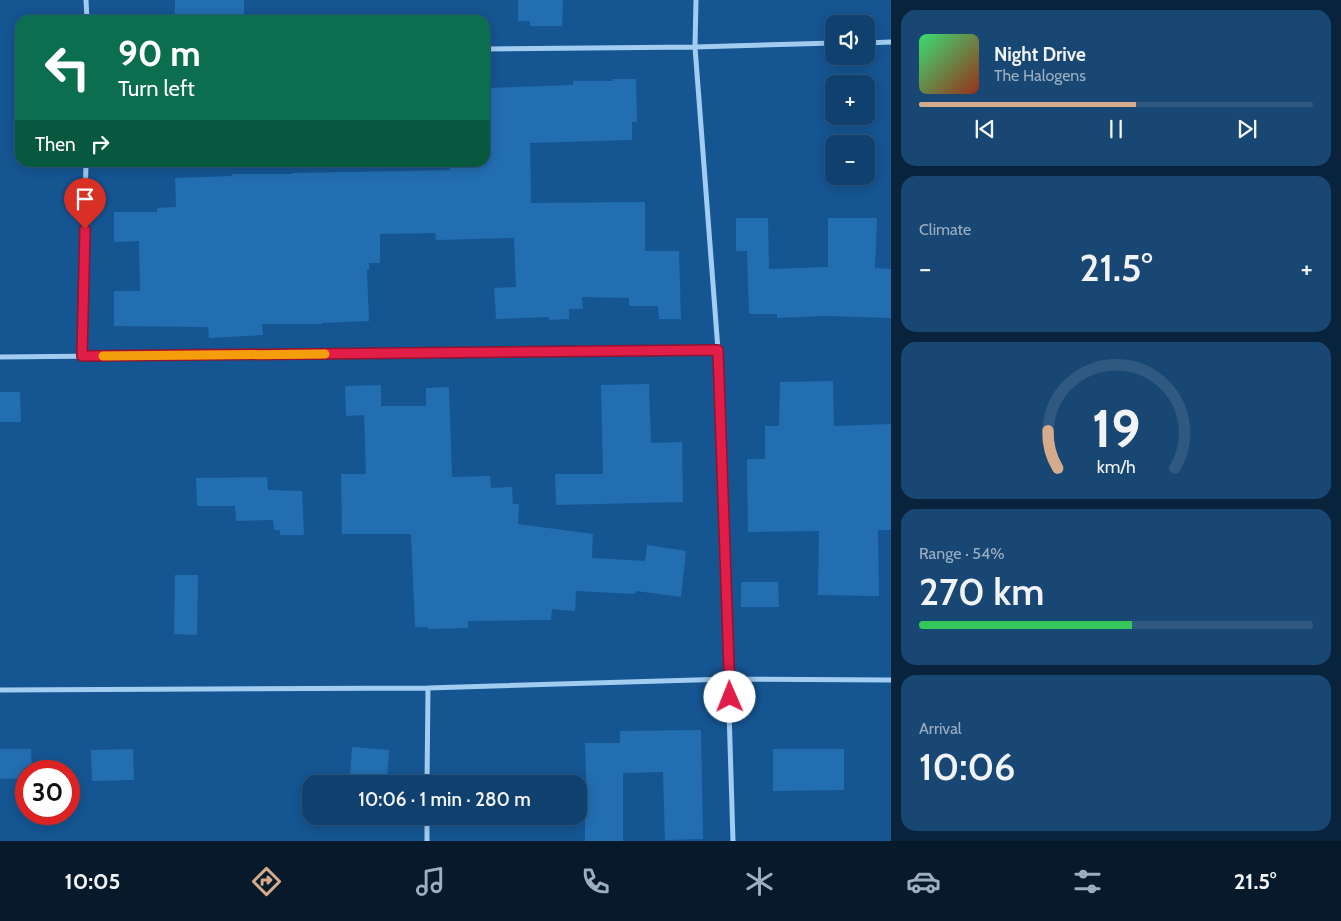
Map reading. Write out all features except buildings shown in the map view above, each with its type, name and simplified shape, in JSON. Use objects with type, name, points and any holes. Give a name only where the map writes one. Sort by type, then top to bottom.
[{"type":"street","points":[[86,0],[87,15]]},
{"type":"street","points":[[696,0],[695,48],[718,350],[733,841]]},
{"type":"street","points":[[875,42],[891,42]]},
{"type":"street","points":[[490,49],[695,48],[825,44]]},
{"type":"street","points":[[82,356],[86,167]]},
{"type":"street","points":[[0,358],[718,350]]},
{"type":"street","points":[[0,690],[428,688],[729,679],[891,680]]},
{"type":"street","points":[[428,688],[428,775]]},
{"type":"street","points":[[427,825],[427,841]]},
{"type":"slow traffic","points":[[103,356],[325,354]]},
{"type":"route","points":[[85,229],[82,356],[718,350],[730,697]]}]
